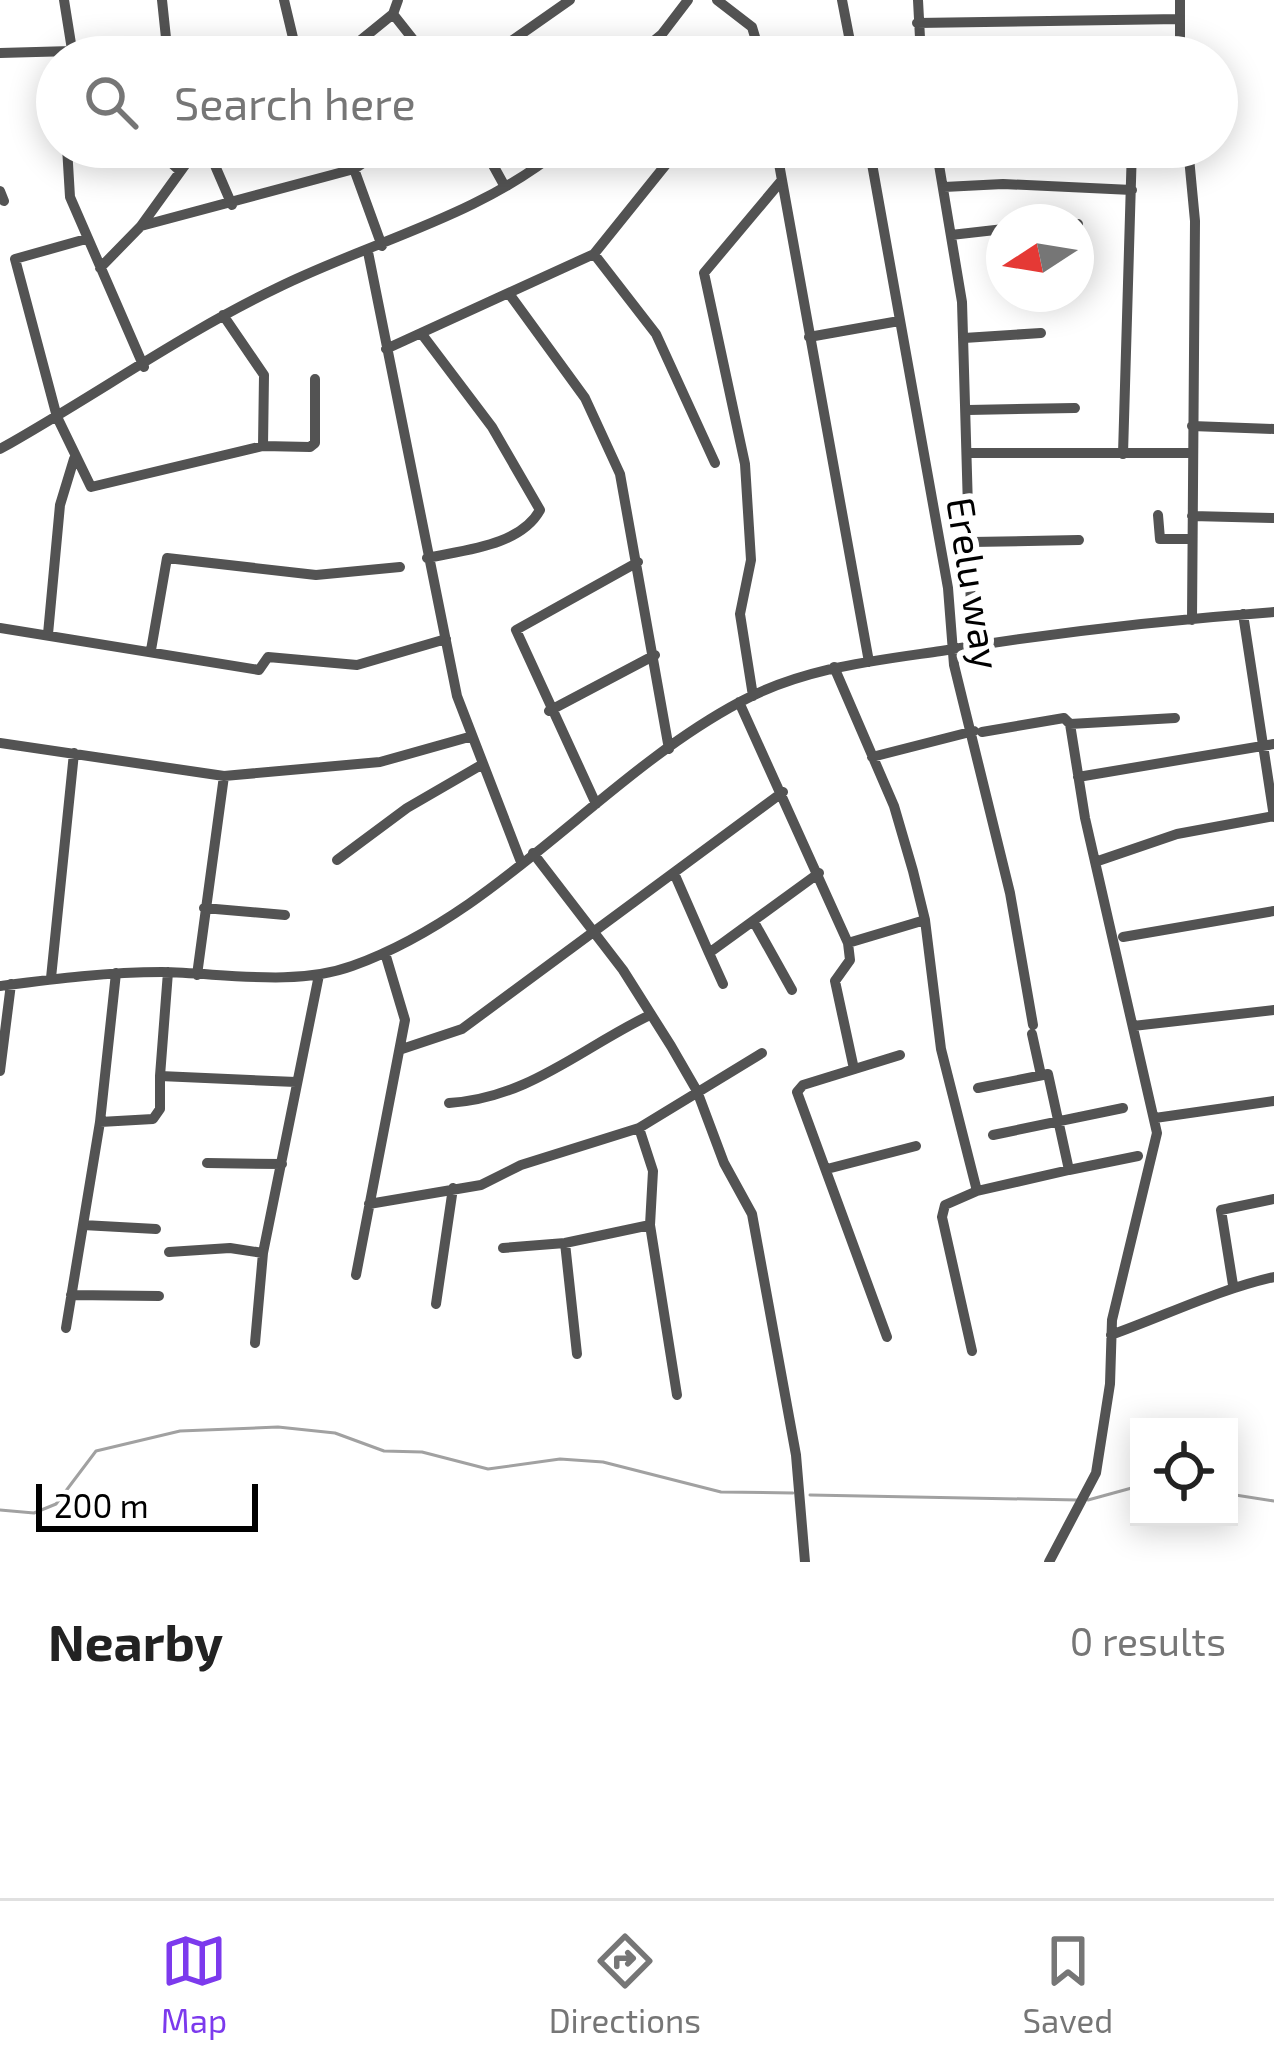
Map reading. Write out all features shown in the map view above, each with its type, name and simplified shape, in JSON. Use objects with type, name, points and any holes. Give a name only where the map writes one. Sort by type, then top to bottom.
[{"type":"street","points":[[64,0],[70,36]]},
{"type":"street","points":[[162,0],[166,36]]},
{"type":"street","points":[[284,0],[293,36]]},
{"type":"street","points":[[366,36],[393,14],[398,0]]},
{"type":"street","points":[[518,36],[570,0]]},
{"type":"street","points":[[660,36],[688,0]]},
{"type":"street","points":[[717,0],[746,20],[755,36]]},
{"type":"street","points":[[842,0],[849,36]]},
{"type":"street","points":[[918,0],[919,36]]},
{"type":"street","points":[[1180,0],[1180,36]]},
{"type":"street","points":[[393,14],[410,36]]},
{"type":"street","points":[[917,23],[1180,19]]},
{"type":"street","points":[[0,52],[36,53]]},
{"type":"street","points":[[68,168],[70,197],[144,367]]},
{"type":"street","points":[[213,168],[232,205]]},
{"type":"street","points":[[495,168],[504,185]]},
{"type":"street","points":[[0,449],[224,315],[289,282],[382,246],[530,168]]},
{"type":"street","points":[[386,349],[510,295],[558,266],[594,254],[663,168]]},
{"type":"street","points":[[780,168],[868,662]]},
{"type":"street","name":"Erelu way","points":[[873,168],[957,678],[978,731],[1041,1075],[1049,1076],[1069,1170]]},
{"type":"street","points":[[941,168],[964,338],[972,645]]},
{"type":"street","points":[[1124,454],[1132,168]]},
{"type":"street","points":[[1190,168],[1195,221],[1192,620]]},
{"type":"street","points":[[141,226],[354,169],[382,246]]},
{"type":"street","points":[[100,268],[141,226],[179,170]]},
{"type":"street","points":[[753,696],[740,614],[751,560],[745,464],[704,273],[782,180]]},
{"type":"street","points":[[944,188],[1003,184],[1132,190]]},
{"type":"street","points":[[951,235],[986,232]]},
{"type":"street","points":[[86,239],[15,259],[57,417],[87,483],[97,486],[263,446],[315,443],[315,379]]},
{"type":"street","points":[[368,252],[427,558],[469,737],[521,862]]},
{"type":"street","points":[[594,254],[656,334],[715,463]]},
{"type":"street","points":[[510,295],[552,349],[607,441],[630,508],[669,749]]},
{"type":"street","points":[[224,315],[264,375],[263,446]]},
{"type":"street","points":[[809,337],[899,321]]},
{"type":"street","points":[[421,333],[493,428],[540,510],[532,523],[493,544],[427,558]]},
{"type":"street","points":[[964,338],[1041,333]]},
{"type":"street","points":[[968,410],[1075,408]]},
{"type":"street","points":[[1192,426],[1274,429]]},
{"type":"street","points":[[968,453],[1190,453]]},
{"type":"street","points":[[48,634],[60,505],[74,459]]},
{"type":"street","points":[[1158,515],[1160,538],[1192,539]]},
{"type":"street","points":[[1192,516],[1274,518]]},
{"type":"street","points":[[971,542],[1079,540]]},
{"type":"street","points":[[151,650],[167,559],[316,575],[400,568]]},
{"type":"street","points":[[596,804],[549,711],[517,628],[638,562]]},
{"type":"street","points":[[0,1071],[5,985],[116,973],[319,975],[385,953],[521,862],[669,749],[753,696],[834,667],[972,645],[1274,612]]},
{"type":"street","points":[[1095,862],[1177,835],[1274,816],[1268,745],[1243,614]]},
{"type":"street","points":[[0,628],[259,670],[268,657],[357,664],[446,639]]},
{"type":"street","points":[[549,711],[655,655]]},
{"type":"street","points":[[834,667],[894,806],[926,920],[941,1048],[976,1191]]},
{"type":"street","points":[[739,702],[848,944],[850,960],[835,981],[854,1069]]},
{"type":"street","points":[[872,757],[1048,717],[1064,718],[1070,724],[1095,862],[1155,1118],[1151,1169],[1111,1335],[1097,1465],[1089,1492],[1049,1562]]},
{"type":"street","points":[[1070,724],[1175,718]]},
{"type":"street","points":[[0,743],[224,776],[380,762],[469,737]]},
{"type":"street","points":[[1078,776],[1268,745]]},
{"type":"street","points":[[51,978],[74,753]]},
{"type":"street","points":[[338,860],[406,808],[483,764]]},
{"type":"street","points":[[197,975],[224,776]]},
{"type":"street","points":[[402,1049],[462,1029],[590,930],[783,792]]},
{"type":"street","points":[[533,853],[650,1015],[697,1091],[761,1242],[774,1353],[796,1455],[806,1562]]},
{"type":"street","points":[[674,873],[723,984]]},
{"type":"street","points":[[709,953],[819,873]]},
{"type":"street","points":[[204,908],[285,915]]},
{"type":"street","points":[[1123,937],[1274,911]]},
{"type":"street","points":[[848,944],[926,920]]},
{"type":"street","points":[[754,922],[792,990]]},
{"type":"street","points":[[356,1275],[402,1049],[403,1003],[385,953]]},
{"type":"street","points":[[66,1328],[100,1122],[116,973]]},
{"type":"street","points":[[100,1122],[153,1119],[160,1108],[168,973]]},
{"type":"street","points":[[255,1343],[263,1253],[319,975]]},
{"type":"street","points":[[1133,1026],[1274,1010]]},
{"type":"street","points":[[449,1103],[484,1101],[524,1088],[598,1040],[650,1015]]},
{"type":"street","points":[[369,1204],[482,1185],[521,1166],[639,1128],[761,1053]]},
{"type":"street","points":[[887,1337],[797,1092],[803,1084],[900,1055]]},
{"type":"street","points":[[978,1088],[1041,1075]]},
{"type":"street","points":[[160,1076],[296,1082]]},
{"type":"street","points":[[1155,1118],[1274,1101]]},
{"type":"street","points":[[993,1135],[1123,1108]]},
{"type":"street","points":[[639,1128],[654,1177],[650,1225],[677,1395]]},
{"type":"street","points":[[827,1169],[916,1146]]},
{"type":"street","points":[[972,1351],[942,1210],[976,1191],[1138,1156]]},
{"type":"street","points":[[207,1163],[282,1164]]},
{"type":"street","points":[[436,1304],[453,1188]]},
{"type":"street","points":[[1234,1285],[1221,1210],[1274,1199]]},
{"type":"street","points":[[83,1225],[156,1229]]},
{"type":"street","points":[[503,1248],[565,1243],[650,1225]]},
{"type":"street","points":[[565,1243],[577,1354]]},
{"type":"street","points":[[169,1252],[230,1248],[263,1253]]},
{"type":"street","points":[[1111,1335],[1234,1285],[1274,1277]]},
{"type":"street","points":[[71,1295],[159,1296]]},
{"type":"waterway","points":[[0,1510],[34,1513],[56,1504],[96,1451],[180,1431],[278,1427],[335,1433],[384,1451],[422,1452],[488,1469],[560,1459],[603,1462],[721,1492],[793,1493]]},
{"type":"waterway","points":[[1088,1500],[1130,1488]]},
{"type":"waterway","points":[[810,1495],[1078,1500]]},
{"type":"waterway","points":[[1238,1495],[1274,1501]]}]
